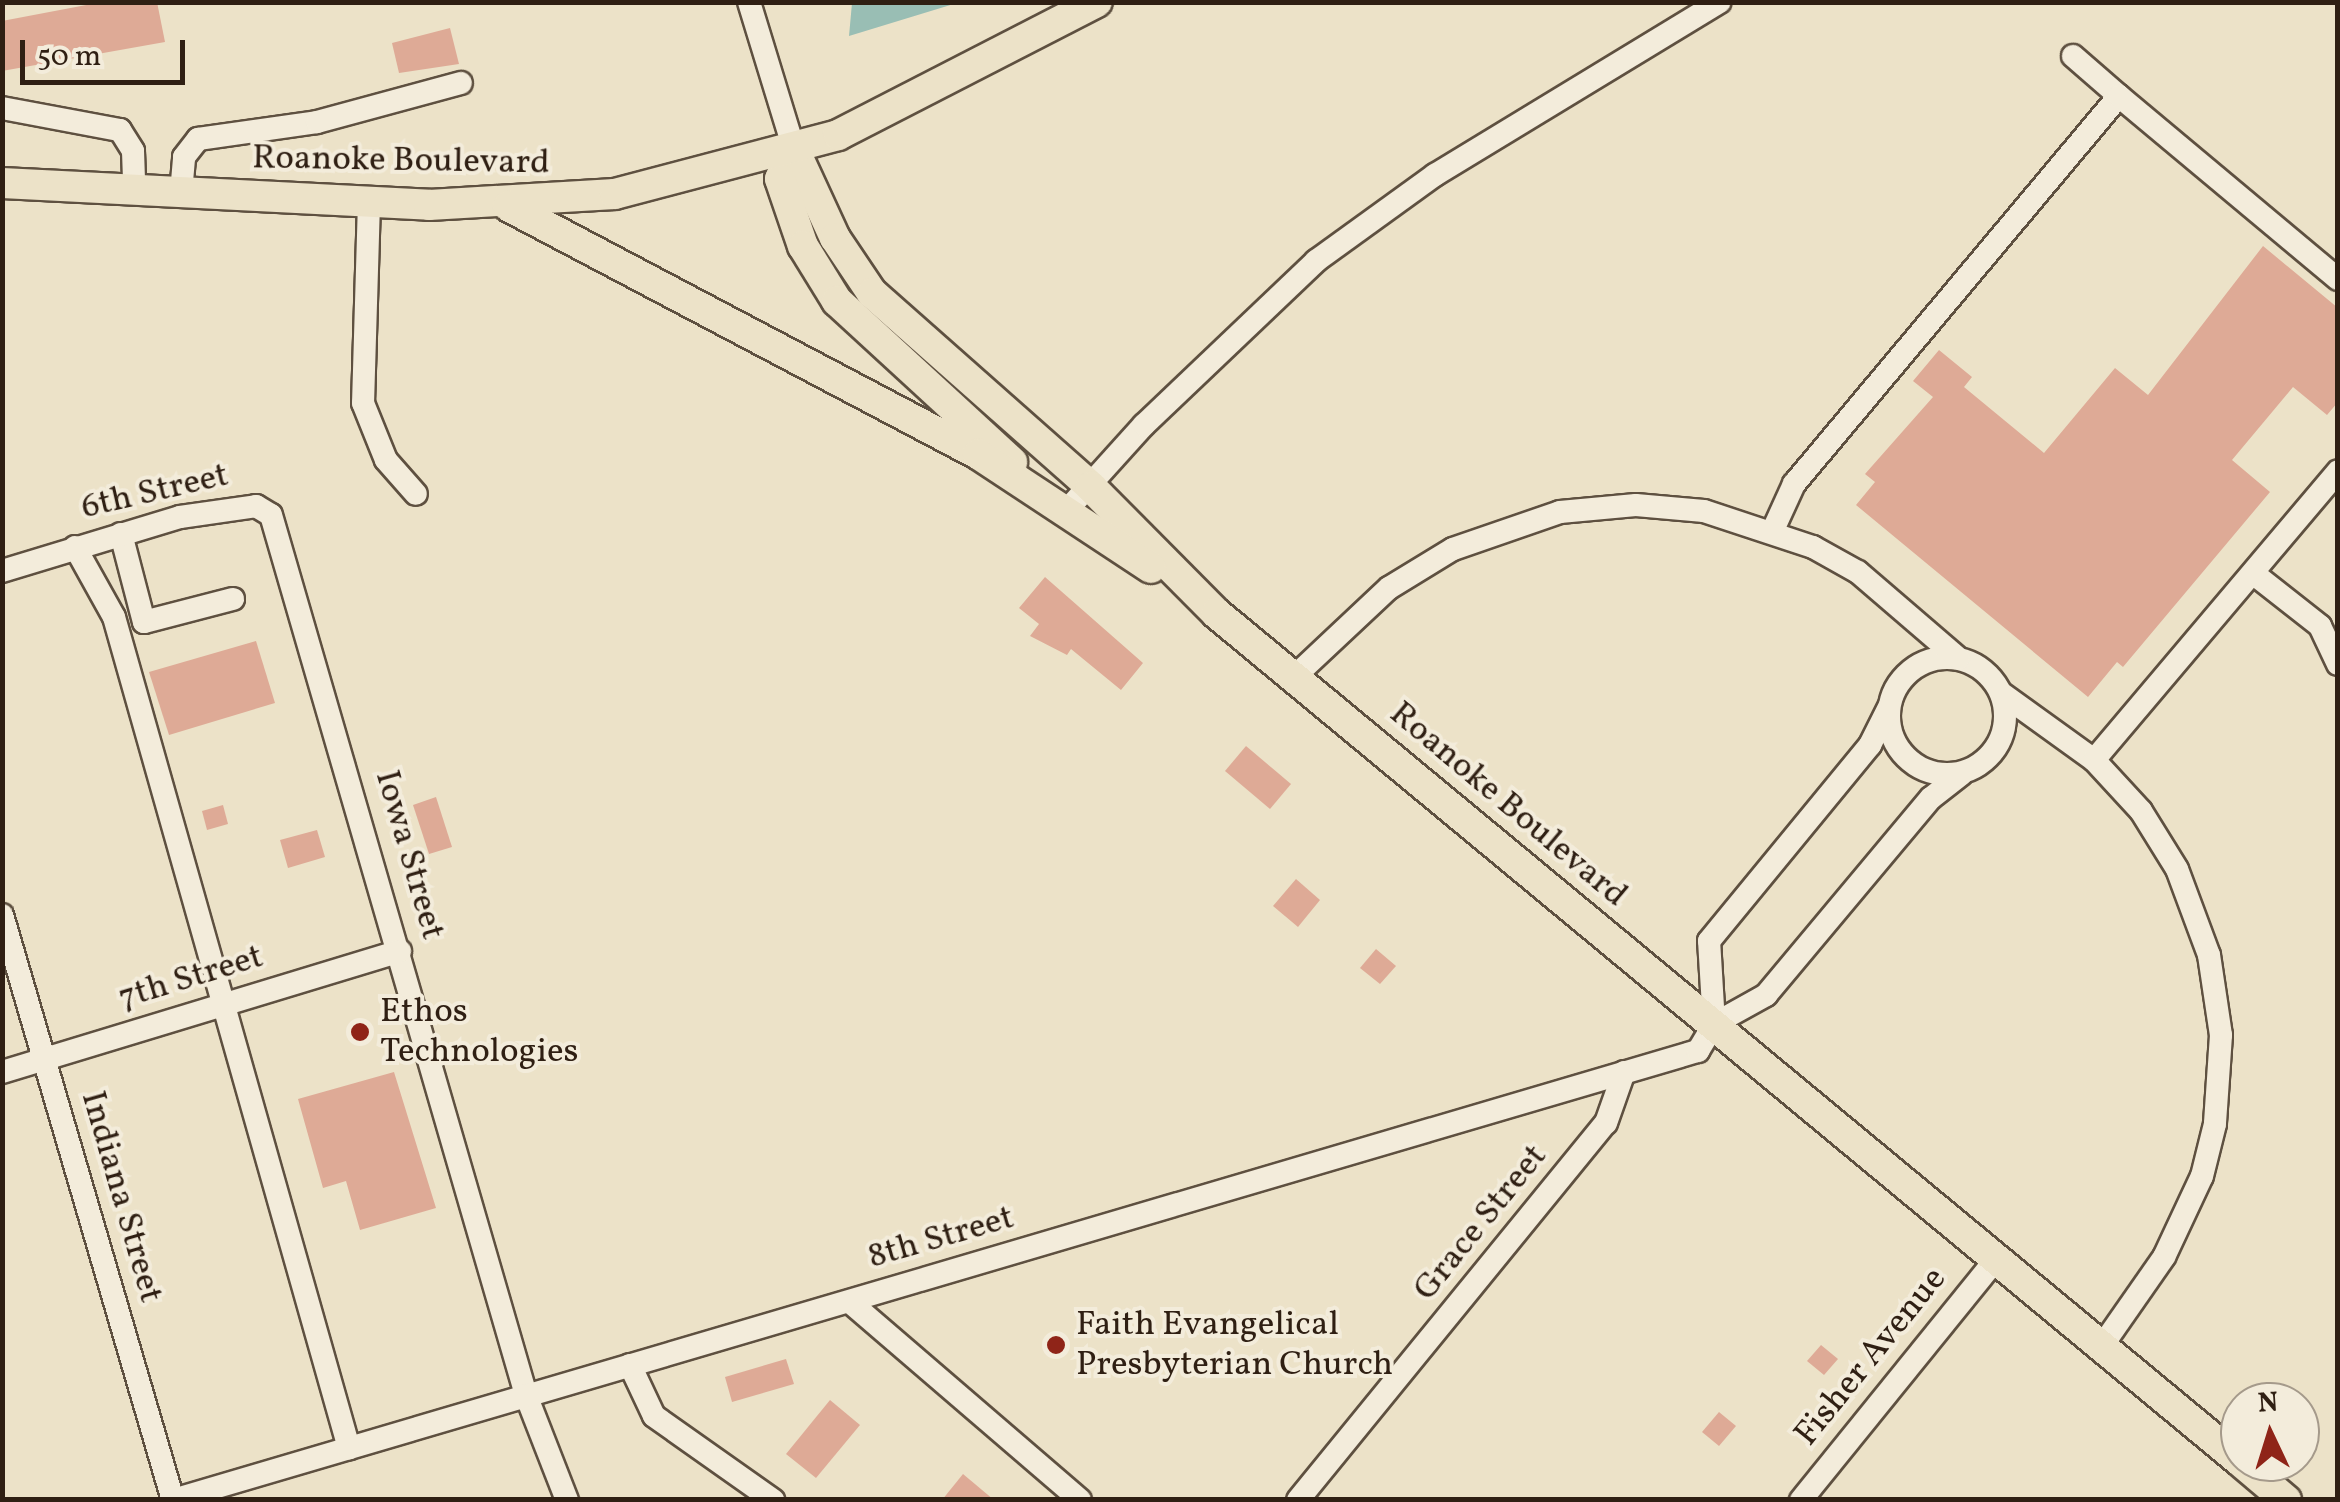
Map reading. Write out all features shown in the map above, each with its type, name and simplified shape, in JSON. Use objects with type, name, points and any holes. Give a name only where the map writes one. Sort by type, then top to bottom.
[{"type":"main road","points":[[1097,2],[912,103],[794,149],[780,179],[803,246],[837,301],[1041,490],[1216,613]]},
{"type":"main road","name":"Roanoke Boulevard","points":[[2,184],[505,205],[615,194],[794,149],[835,238],[872,293],[1090,488],[1216,613],[2220,1445]]},
{"type":"main road","points":[[505,205],[1041,490]]},
{"type":"main road","name":"Roanoke Boulevard","points":[[2264,1482],[2286,1500]]},
{"type":"street","points":[[749,2],[794,149]]},
{"type":"street","points":[[1068,510],[1144,425],[1316,261],[1435,175],[1719,2]]},
{"type":"street","points":[[2073,56],[2338,279]]},
{"type":"street","points":[[181,193],[184,157],[198,139],[317,122],[461,83]]},
{"type":"street","points":[[1772,530],[1794,484],[2119,96]]},
{"type":"street","points":[[2,108],[120,130],[133,152],[134,190]]},
{"type":"street","points":[[370,202],[363,403],[386,460],[416,494]]},
{"type":"street","points":[[2094,760],[2338,471]]},
{"type":"street","points":[[1293,678],[1388,588],[1506,526],[1560,512],[1636,505],[1704,511],[1772,530],[1858,572],[1959,659],[1991,677],[2001,693],[2094,760],[2141,811],[2177,869],[2209,956],[2221,1035],[2215,1124],[2202,1176],[2164,1256],[2102,1346]]},
{"type":"street","name":"6th Street","points":[[2,572],[74,547],[227,508],[265,509],[306,622]]},
{"type":"street","points":[[121,534],[144,622],[233,598]]},
{"type":"street","points":[[74,547],[114,617],[349,1448]]},
{"type":"street","points":[[2254,574],[2329,629],[2338,664]]},
{"type":"street","name":"Iowa Street","points":[[306,622],[526,1395],[567,1500]]},
{"type":"street","points":[[1714,1024],[1709,941],[1870,745],[1907,674],[1922,663],[1959,659]]},
{"type":"street","points":[[1889,707],[1896,746],[1909,762],[1936,774],[1966,772],[1997,748],[2005,729],[2001,693]]},
{"type":"street","name":"8th Street","points":[[173,1500],[1698,1051],[1714,1024],[1766,995],[1931,798],[1966,772]]},
{"type":"street","name":"Indiana Street","points":[[2,915],[173,1500]]},
{"type":"street","name":"7th Street","points":[[2,1072],[400,952]]},
{"type":"street","name":"Grace Street","points":[[1298,1500],[1606,1124],[1624,1072]]},
{"type":"street","name":"Fisher Avenue","points":[[1801,1500],[1996,1259]]},
{"type":"street","points":[[850,1302],[1080,1500]]},
{"type":"street","points":[[630,1365],[654,1416],[773,1500]]},
{"type":"water","points":[[852,2],[957,3],[849,36]]},
{"type":"building","points":[[102,2],[157,2],[165,42],[2,71],[2,21]]},
{"type":"building","points":[[450,28],[459,64],[399,73],[392,43]]},
{"type":"building","points":[[2263,246],[2338,308],[2338,402],[2327,415],[2293,387],[2232,460],[2270,492],[2123,667],[2117,662],[2088,697],[1856,505],[1875,482],[1865,474],[1933,397],[1913,381],[1939,350],[1972,377],[1964,387],[2044,453],[2115,368],[2148,395]]},
{"type":"building","points":[[1045,577],[1143,663],[1121,690],[1071,649],[1067,655],[1030,636],[1039,624],[1019,608]]},
{"type":"building","points":[[256,641],[275,703],[169,735],[149,672]]},
{"type":"building","points":[[1246,746],[1291,784],[1270,809],[1225,771]]},
{"type":"building","points":[[436,797],[452,847],[429,854],[413,805]]},
{"type":"building","points":[[223,805],[228,824],[207,830],[202,811]]},
{"type":"building","points":[[317,830],[325,857],[288,868],[280,840]]},
{"type":"building","points":[[1296,879],[1320,900],[1298,927],[1273,906]]},
{"type":"building","points":[[1376,949],[1396,966],[1380,984],[1360,968]]},
{"type":"building","points":[[394,1072],[436,1208],[360,1230],[346,1181],[323,1188],[298,1099]]},
{"type":"building","points":[[1821,1345],[1838,1359],[1824,1375],[1807,1361]]},
{"type":"building","points":[[786,1359],[794,1384],[732,1402],[725,1377]]},
{"type":"building","points":[[830,1400],[860,1425],[816,1478],[786,1454]]},
{"type":"building","points":[[1719,1412],[1736,1426],[1719,1446],[1702,1432]]},
{"type":"building","points":[[963,1474],[994,1500],[942,1500]]},
{"type":"place","name":"Ethos Technologies","points":[[360,1032]]},
{"type":"place","name":"Faith Evangelical Presbyterian Church","points":[[1056,1345]]}]
